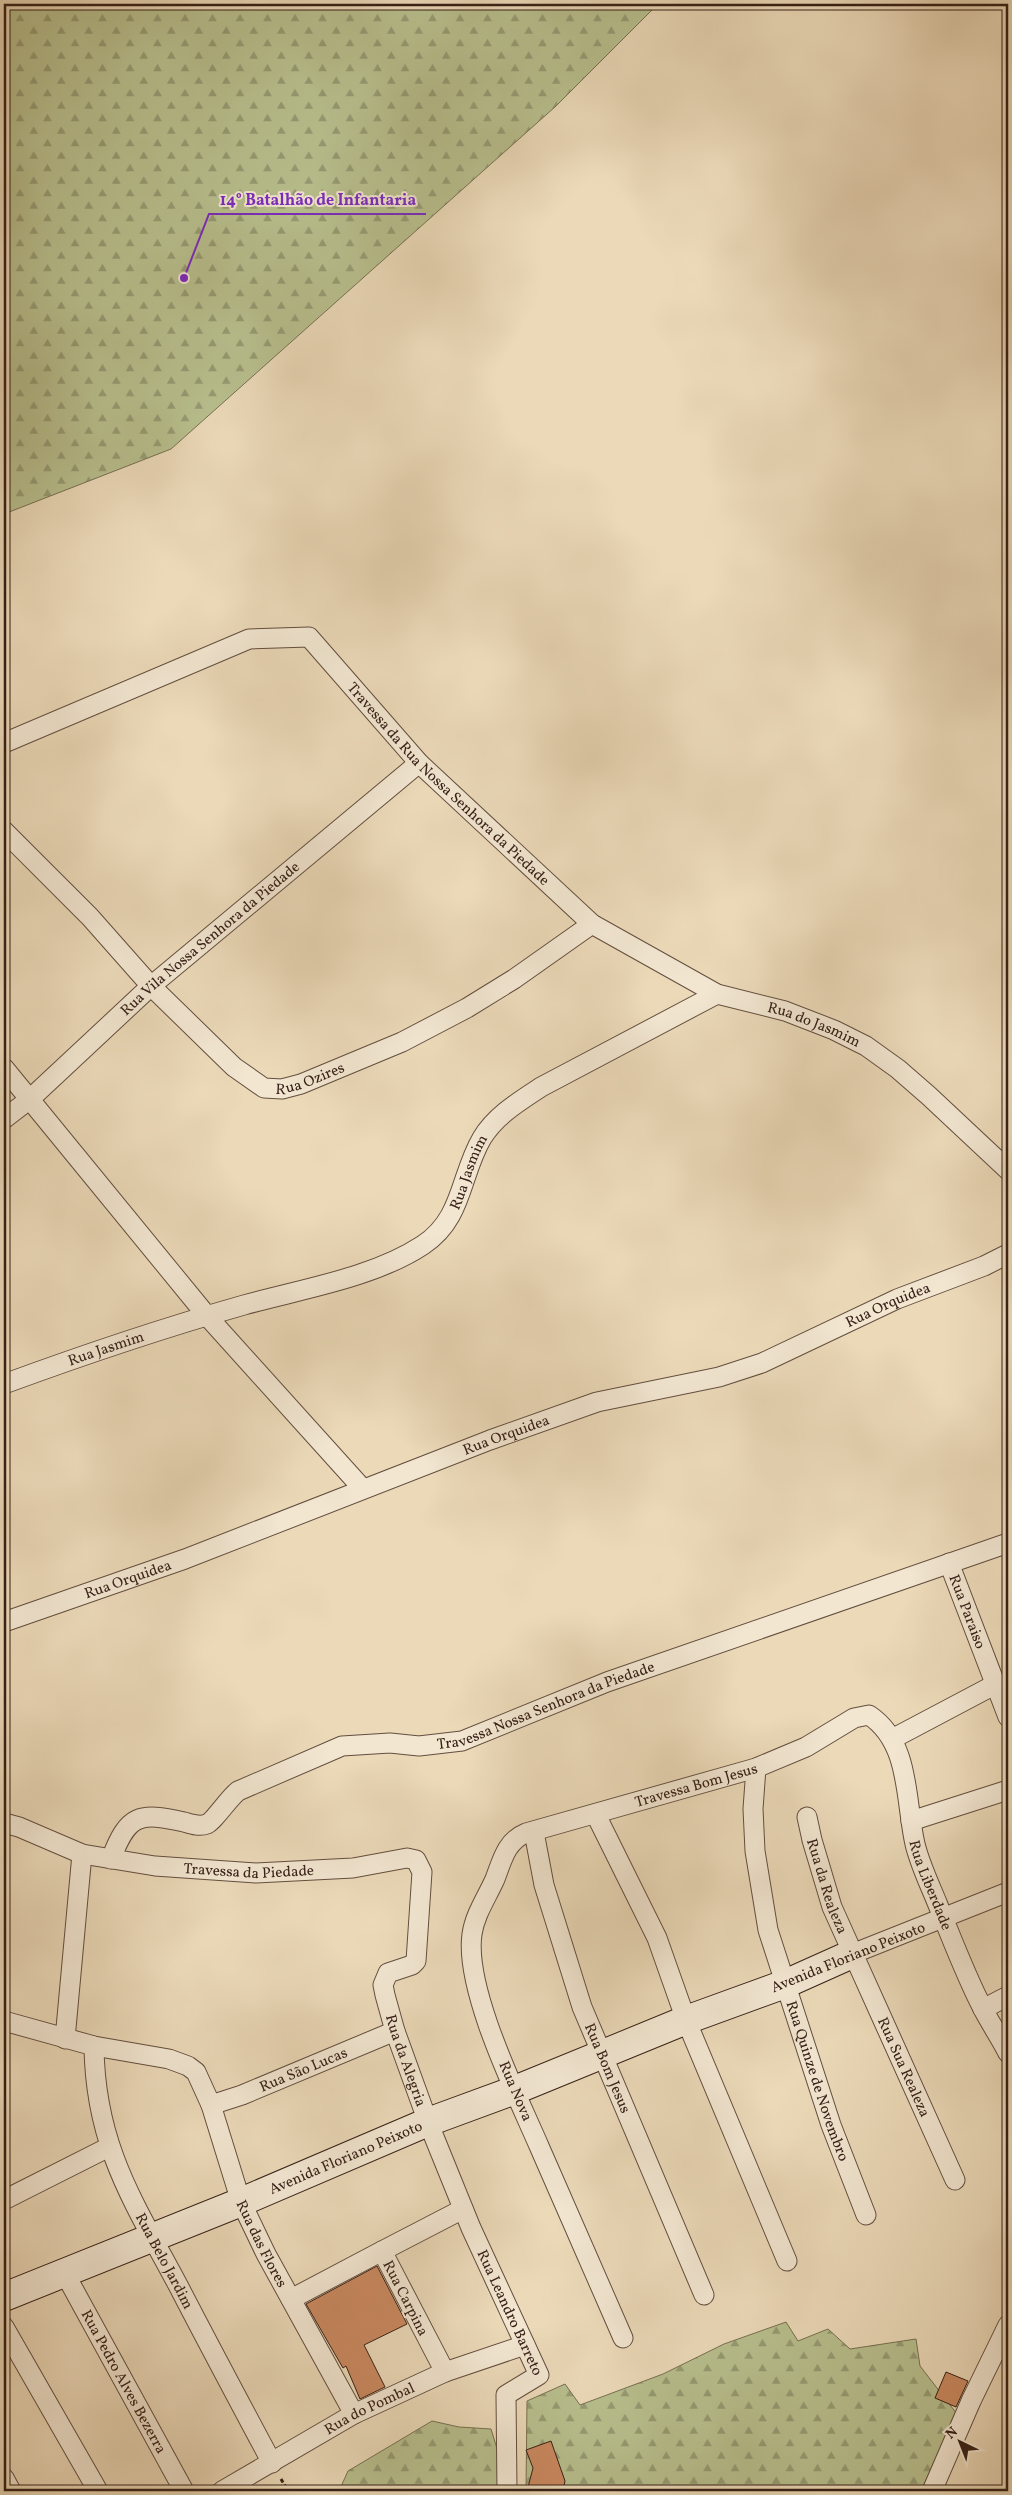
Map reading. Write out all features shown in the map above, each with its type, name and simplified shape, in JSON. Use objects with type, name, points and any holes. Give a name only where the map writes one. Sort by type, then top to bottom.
[{"type":"street","name":"Travessa da Rua Nossa Senhora da Piedade","points":[[4,743],[249,639],[309,637],[419,763],[592,924]]},
{"type":"street","name":"Rua Vila Nossa Senhora da Piedade","points":[[4,1119],[30,1099],[151,986],[419,763]]},
{"type":"street","name":"Rua Ozires","points":[[4,831],[90,918],[151,986],[234,1067],[264,1088],[282,1089],[330,1074],[393,1046],[467,1008],[514,979],[592,924]]},
{"type":"street","name":"Rua do Jasmim","points":[[592,924],[718,994],[785,1011],[834,1030],[866,1046],[923,1090],[1008,1170]]},
{"type":"street","name":"Rua Jasmim","points":[[4,1384],[104,1348],[207,1316],[374,1269],[423,1245],[435,1236],[454,1210],[482,1138],[508,1110],[541,1087],[718,994]]},
{"type":"street","points":[[4,1068],[207,1316],[363,1490]]},
{"type":"street","name":"Rua Orquidea","points":[[4,1622],[185,1559],[490,1440],[597,1402],[719,1377],[762,1363],[800,1347],[896,1299],[984,1266],[1008,1254]]},
{"type":"street","name":"Travessa Nossa Senhora da Piedade","points":[[112,1859],[125,1829],[141,1818],[162,1817],[195,1825],[207,1824],[212,1821],[228,1800],[238,1791],[342,1746],[382,1744],[419,1746],[462,1741],[607,1682],[1008,1543]]},
{"type":"street","name":"Rua Paraiso","points":[[949,1563],[1008,1717]]},
{"type":"street","points":[[892,1739],[996,1684]]},
{"type":"street","name":"Rua Liberdade","points":[[869,1715],[880,1724],[892,1739],[908,1790],[915,1846],[983,2009],[1008,2053]]},
{"type":"street","name":"Travessa Bom Jesus","points":[[514,1839],[657,1795],[756,1768],[806,1747],[854,1718],[869,1715]]},
{"type":"street","name":"Rua Quinze de Novembro","points":[[756,1768],[753,1809],[759,1888],[768,1930],[831,2125],[866,2215]]},
{"type":"street","points":[[911,1821],[1008,1790]]},
{"type":"street","points":[[596,1815],[657,1938],[686,2020],[787,2261]]},
{"type":"street","name":"Rua da Realeza","points":[[807,1817],[832,1907],[852,1954]]},
{"type":"street","name":"Travessa da Piedade","points":[[4,1823],[19,1826],[82,1854],[155,1866],[256,1873],[353,1868],[407,1858],[416,1860],[422,1872],[416,1955]]},
{"type":"street","name":"Rua Bom Jesus","points":[[534,1832],[544,1885],[582,2007],[704,2295]]},
{"type":"street","name":"Rua Nova","points":[[514,1839],[504,1854],[476,1917],[472,1935],[472,1954],[478,1992],[492,2036],[623,2338]]},
{"type":"street","points":[[65,2039],[82,1854]]},
{"type":"street","name":"Avenida Floriano Peixoto","points":[[4,2297],[241,2202],[428,2122],[515,2090],[686,2020],[784,1984],[852,1954],[1008,1892]]},
{"type":"street","name":"Rua Sua Realeza","points":[[852,1954],[955,2180]]},
{"type":"street","name":"Rua da Alegria","points":[[416,1955],[414,1963],[394,1970],[384,1979],[385,1995],[395,2031],[428,2122],[463,2209]]},
{"type":"street","points":[[983,2009],[1008,1996]]},
{"type":"street","points":[[4,2022],[94,2046]]},
{"type":"street","name":"Rua São Lucas","points":[[211,2105],[273,2083],[395,2031]]},
{"type":"street","name":"Rua das Flores","points":[[94,2046],[169,2059],[188,2066],[196,2072],[211,2105],[241,2202],[266,2254],[354,2414]]},
{"type":"street","name":"Rua Belo Jardim","points":[[94,2046],[94,2078],[109,2147],[124,2184],[272,2463]]},
{"type":"street","points":[[4,2200],[109,2147]]},
{"type":"street","name":"Rua Carpina","points":[[445,2372],[382,2251],[463,2209]]},
{"type":"street","name":"Rua Leandro Barreto","points":[[463,2209],[539,2374],[506,2394],[507,2491]]},
{"type":"street","points":[[291,2299],[382,2251]]},
{"type":"street","name":"Rua Pedro Alves Bezerra","points":[[64,2272],[184,2491]]},
{"type":"street","points":[[932,2491],[971,2401],[1008,2325]]},
{"type":"street","points":[[4,2327],[98,2491]]},
{"type":"street","name":"Rua do Pombal","points":[[222,2491],[354,2414],[445,2372],[525,2345]]},
{"type":"street","points":[[4,2478],[11,2491]]},
{"type":"green space","points":[[4,4],[658,4],[556,106],[171,449],[4,514]]},
{"type":"green space","points":[[786,2322],[798,2341],[828,2329],[850,2349],[916,2339],[920,2366],[957,2414],[922,2491],[526,2491],[527,2401],[565,2384],[580,2405],[663,2374],[724,2344]]},
{"type":"green space","points":[[432,2421],[459,2427],[491,2429],[510,2491],[339,2491],[348,2471]]},
{"type":"building","points":[[377,2266],[407,2324],[364,2345],[385,2387],[360,2399],[346,2366],[343,2368],[306,2304]]},
{"type":"building","points":[[946,2372],[968,2381],[956,2407],[935,2398]]},
{"type":"building","points":[[551,2441],[565,2481],[563,2491],[527,2491],[533,2468],[526,2450]]},
{"type":"place","name":"14° Batalhão de Infantaria","points":[[184,278]]}]
